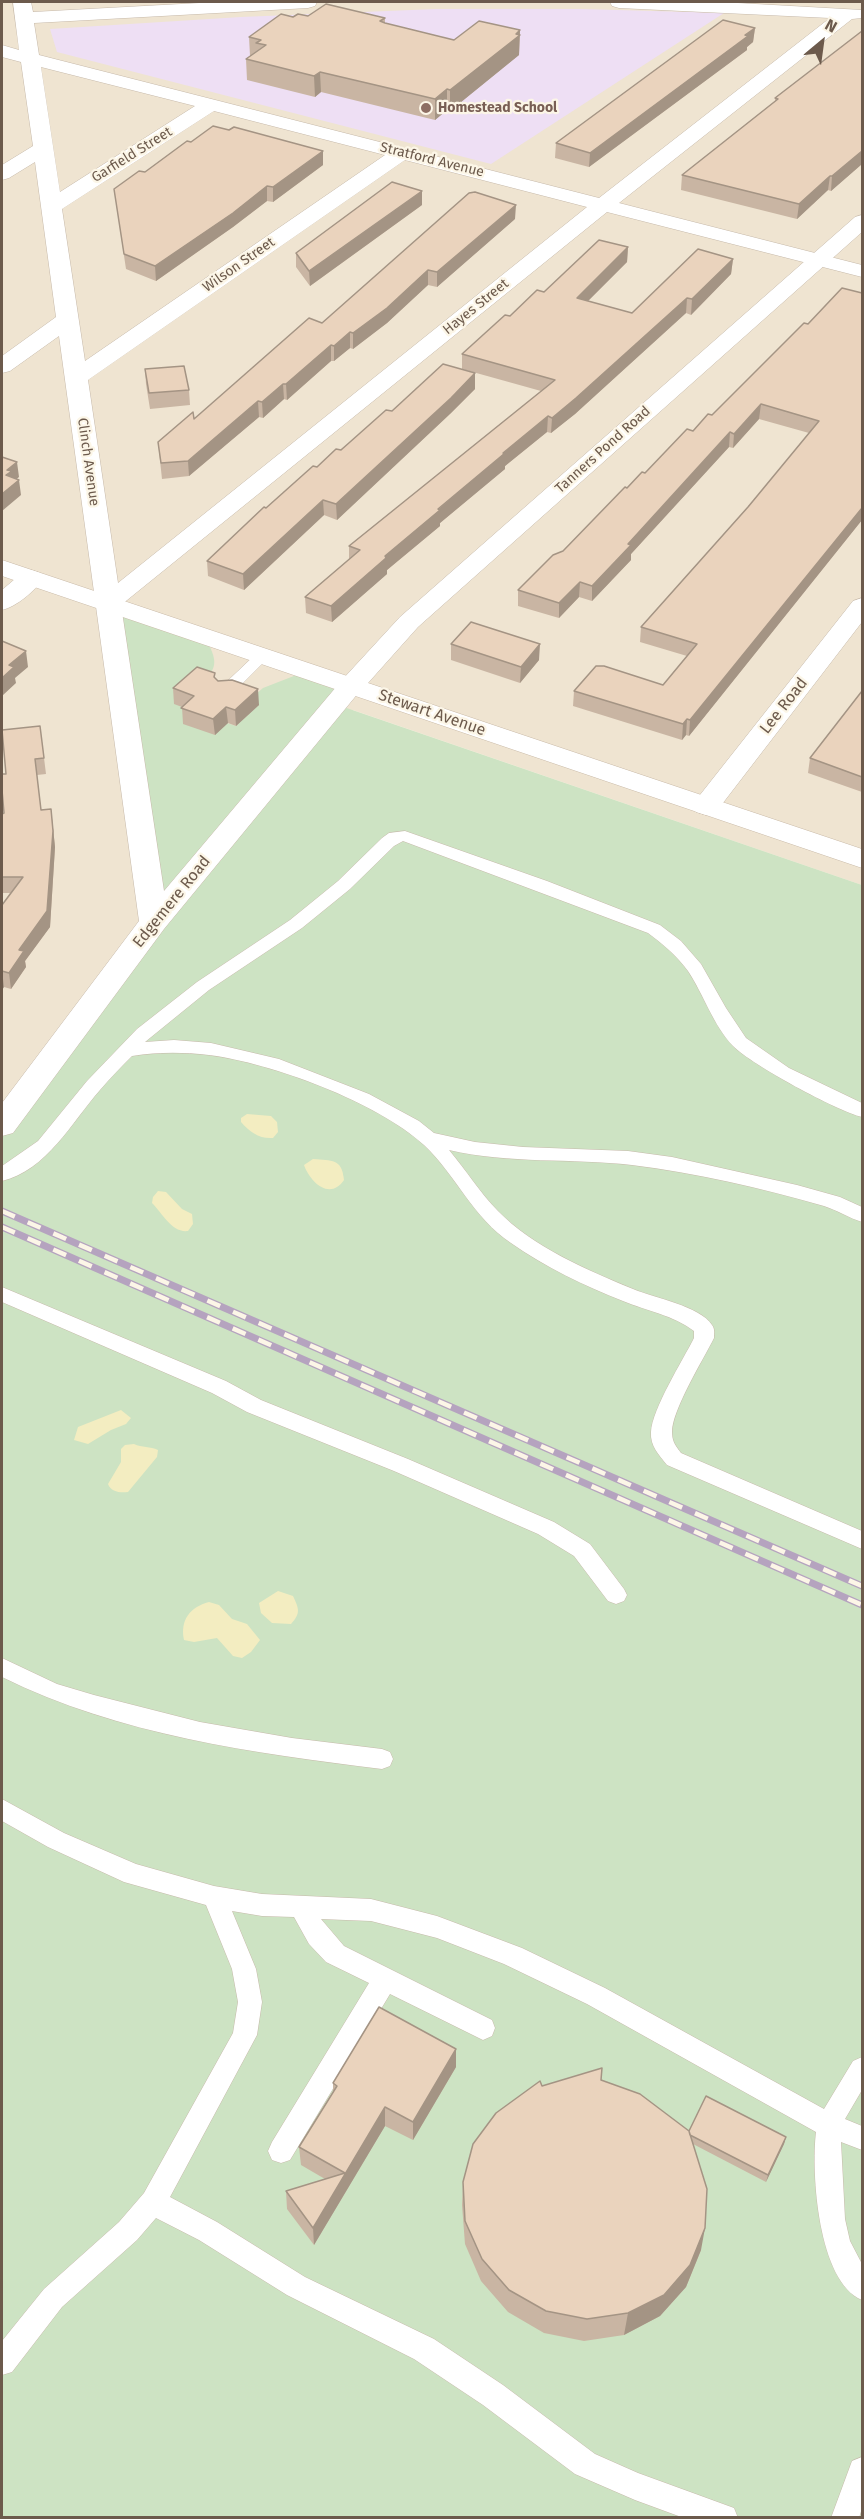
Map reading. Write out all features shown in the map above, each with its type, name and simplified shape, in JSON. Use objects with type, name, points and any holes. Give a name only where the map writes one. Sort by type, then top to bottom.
[{"type":"street","points":[[23,10],[308,2]]},
{"type":"street","points":[[619,2],[855,14]]},
{"type":"street","name":"Clinch Avenue","points":[[23,10],[154,922]]},
{"type":"street","name":"Hayes Street","points":[[107,604],[603,204],[855,14]]},
{"type":"street","name":"Stratford Avenue","points":[[2,51],[862,271]]},
{"type":"street","name":"Garfield Street","points":[[52,206],[212,104]]},
{"type":"street","points":[[2,174],[43,148]]},
{"type":"street","name":"Wilson Street","points":[[76,378],[402,153]]},
{"type":"street","name":"Tanners Pond Road","points":[[351,686],[409,622],[862,222]]},
{"type":"street","points":[[2,366],[68,320]]},
{"type":"street","name":"Stewart Avenue","points":[[2,568],[862,858]]},
{"type":"street","points":[[2,602],[31,578]]},
{"type":"street","name":"Lee Road","points":[[706,806],[862,606]]},
{"type":"street","name":"Edgemere Road","points":[[2,1125],[154,922],[351,686]]},
{"type":"lane","points":[[225,692],[262,656]]},
{"type":"lane","points":[[2,1174],[45,1146],[93,1086],[124,1052],[166,1013],[296,924],[344,885],[388,842],[395,837],[405,836],[654,929],[675,945],[695,968],[718,1010],[741,1042],[783,1072],[862,1111]]},
{"type":"lane","points":[[124,1052],[144,1048],[179,1046],[224,1051],[264,1062],[357,1096],[411,1124],[427,1138],[480,1207],[515,1236],[579,1274],[630,1296],[694,1319],[704,1328],[704,1338],[667,1411],[661,1431],[663,1445],[675,1459],[862,1540]]},
{"type":"lane","points":[[427,1138],[475,1149],[523,1154],[628,1158],[672,1164],[815,1197],[862,1215]]},
{"type":"lane","points":[[2,1294],[219,1386],[254,1406],[401,1465],[546,1528],[582,1550],[616,1595]]},
{"type":"lane","points":[[2,1667],[62,1694],[200,1732],[292,1748],[382,1759]]},
{"type":"lane","points":[[2,1809],[56,1840],[132,1874],[214,1898],[301,1908],[371,1910],[437,1927],[513,1956],[596,1996],[830,2126],[862,2138]]},
{"type":"lane","points":[[2,2362],[53,2298],[128,2230],[153,2202],[245,2036],[250,2002],[244,1969],[214,1898]]},
{"type":"lane","points":[[301,1908],[318,1936],[335,1954],[483,2028]]},
{"type":"lane","points":[[281,2151],[385,1979]]},
{"type":"lane","points":[[862,2069],[830,2126],[828,2164],[833,2229],[850,2269],[862,2287]]},
{"type":"lane","points":[[153,2202],[207,2231],[296,2286],[424,2349],[493,2395],[585,2464],[635,2486],[724,2517]]},
{"type":"lane","points":[[845,2517],[862,2471]]},
{"type":"shaded area","points":[[2,2],[862,2],[862,885],[353,710],[2,1154]]},
{"type":"shaded area","name":"Homestead School","points":[[436,9],[582,9],[724,13],[491,164],[57,52],[50,29],[241,17]]},
{"type":"green space","points":[[115,612],[208,643],[214,665],[202,684],[227,723],[236,726],[258,705],[248,701],[263,688],[299,674],[341,688],[332,703],[862,885],[862,2517],[2,2517],[2,1134],[158,923]]},
{"type":"sand","points":[[247,1114],[271,1116],[277,1122],[278,1132],[273,1138],[255,1134],[241,1122],[241,1118]]},
{"type":"sand","points":[[313,1159],[338,1164],[344,1180],[339,1186],[327,1189],[316,1183],[304,1165]]},
{"type":"sand","points":[[158,1191],[166,1192],[182,1209],[192,1214],[193,1224],[188,1231],[172,1226],[152,1203]]},
{"type":"sand","points":[[121,1410],[131,1418],[126,1424],[88,1444],[74,1440],[78,1427]]},
{"type":"sand","points":[[134,1444],[158,1450],[157,1457],[128,1492],[111,1489],[108,1484],[121,1462],[121,1449],[125,1445]]},
{"type":"sand","points":[[278,1591],[293,1596],[297,1604],[298,1614],[291,1624],[272,1623],[261,1613],[259,1603]]},
{"type":"sand","points":[[209,1602],[219,1605],[232,1619],[247,1624],[260,1640],[251,1652],[242,1658],[233,1656],[217,1638],[194,1642],[184,1640],[184,1626],[188,1615],[197,1607]]},
{"type":"building","points":[[326,4],[385,18],[380,21],[454,40],[479,21],[520,30],[516,34],[520,35],[450,90],[447,89],[435,99],[320,72],[314,76],[246,59],[266,45],[256,43],[261,40],[249,37],[281,14],[293,17],[298,14],[308,16]]},
{"type":"building","points":[[723,20],[755,28],[745,35],[748,36],[590,153],[556,143]]},
{"type":"building","points":[[862,31],[862,151],[799,204],[682,175],[778,99],[775,98]]},
{"type":"building","points":[[213,126],[229,130],[234,127],[323,151],[273,187],[267,186],[233,213],[155,266],[124,254],[114,189],[139,171],[145,172],[187,141],[191,142]]},
{"type":"building","points":[[392,182],[422,191],[309,271],[296,253]]},
{"type":"building","points":[[475,192],[516,205],[437,272],[428,270],[387,308],[353,333],[350,332],[334,346],[331,345],[262,402],[258,401],[188,461],[161,463],[158,442],[193,412],[194,419],[309,318],[322,323],[469,193]]},
{"type":"building","points":[[599,240],[628,247],[577,298],[632,313],[698,249],[733,259],[692,299],[687,298],[576,398],[552,418],[548,416],[438,509],[440,510],[385,556],[386,558],[331,606],[305,597],[360,550],[349,546],[555,380],[462,354],[505,315],[510,316],[537,290],[544,292]]},
{"type":"building","points":[[842,288],[862,293],[862,508],[690,720],[687,719],[683,724],[574,691],[596,666],[604,666],[663,685],[697,644],[641,627],[748,507],[819,421],[761,404],[734,434],[730,432],[592,586],[580,582],[559,603],[518,590],[553,555],[563,551],[625,487],[627,488],[642,472],[645,473],[687,429],[693,431],[708,414],[712,415],[804,323],[808,324]]},
{"type":"building","points":[[443,364],[475,373],[336,504],[323,500],[243,574],[207,561],[264,507],[266,508],[313,466],[317,467],[336,449],[341,450],[386,410],[392,411]]},
{"type":"building","points":[[184,366],[189,390],[149,393],[145,369]]},
{"type":"building","points":[[2,457],[17,462],[7,470],[12,471],[6,475],[19,480],[2,494]]},
{"type":"building","points":[[471,622],[540,644],[521,667],[451,644]]},
{"type":"building","points":[[2,641],[26,651],[9,665],[14,667],[2,678]]},
{"type":"building","points":[[197,667],[215,673],[214,677],[218,681],[232,680],[258,689],[235,710],[226,707],[213,719],[181,708],[194,696],[173,688]]},
{"type":"building","points":[[862,691],[862,777],[810,758]]},
{"type":"building","points":[[40,726],[44,758],[35,759],[41,810],[51,809],[53,831],[47,911],[19,950],[24,951],[9,973],[2,971],[2,905],[23,877],[2,877],[2,814],[4,813],[2,774],[6,774],[2,730]]},
{"type":"building","points":[[379,2007],[456,2049],[413,2122],[385,2107],[313,2228],[286,2191],[345,2173],[299,2147],[337,2086],[333,2083]]},
{"type":"building","points":[[602,2068],[601,2080],[640,2094],[689,2131],[707,2189],[705,2228],[690,2265],[664,2295],[628,2313],[587,2319],[546,2311],[509,2290],[482,2259],[465,2221],[463,2182],[473,2144],[496,2113],[540,2081],[542,2086]]},
{"type":"building","points":[[706,2096],[786,2137],[768,2175],[690,2135],[689,2131]]},
{"type":"railway","points":[[2,1211],[862,1586]]},
{"type":"railway","points":[[2,1227],[862,1605]]},
{"type":"place","name":"Homestead School","points":[[426,108]]}]
